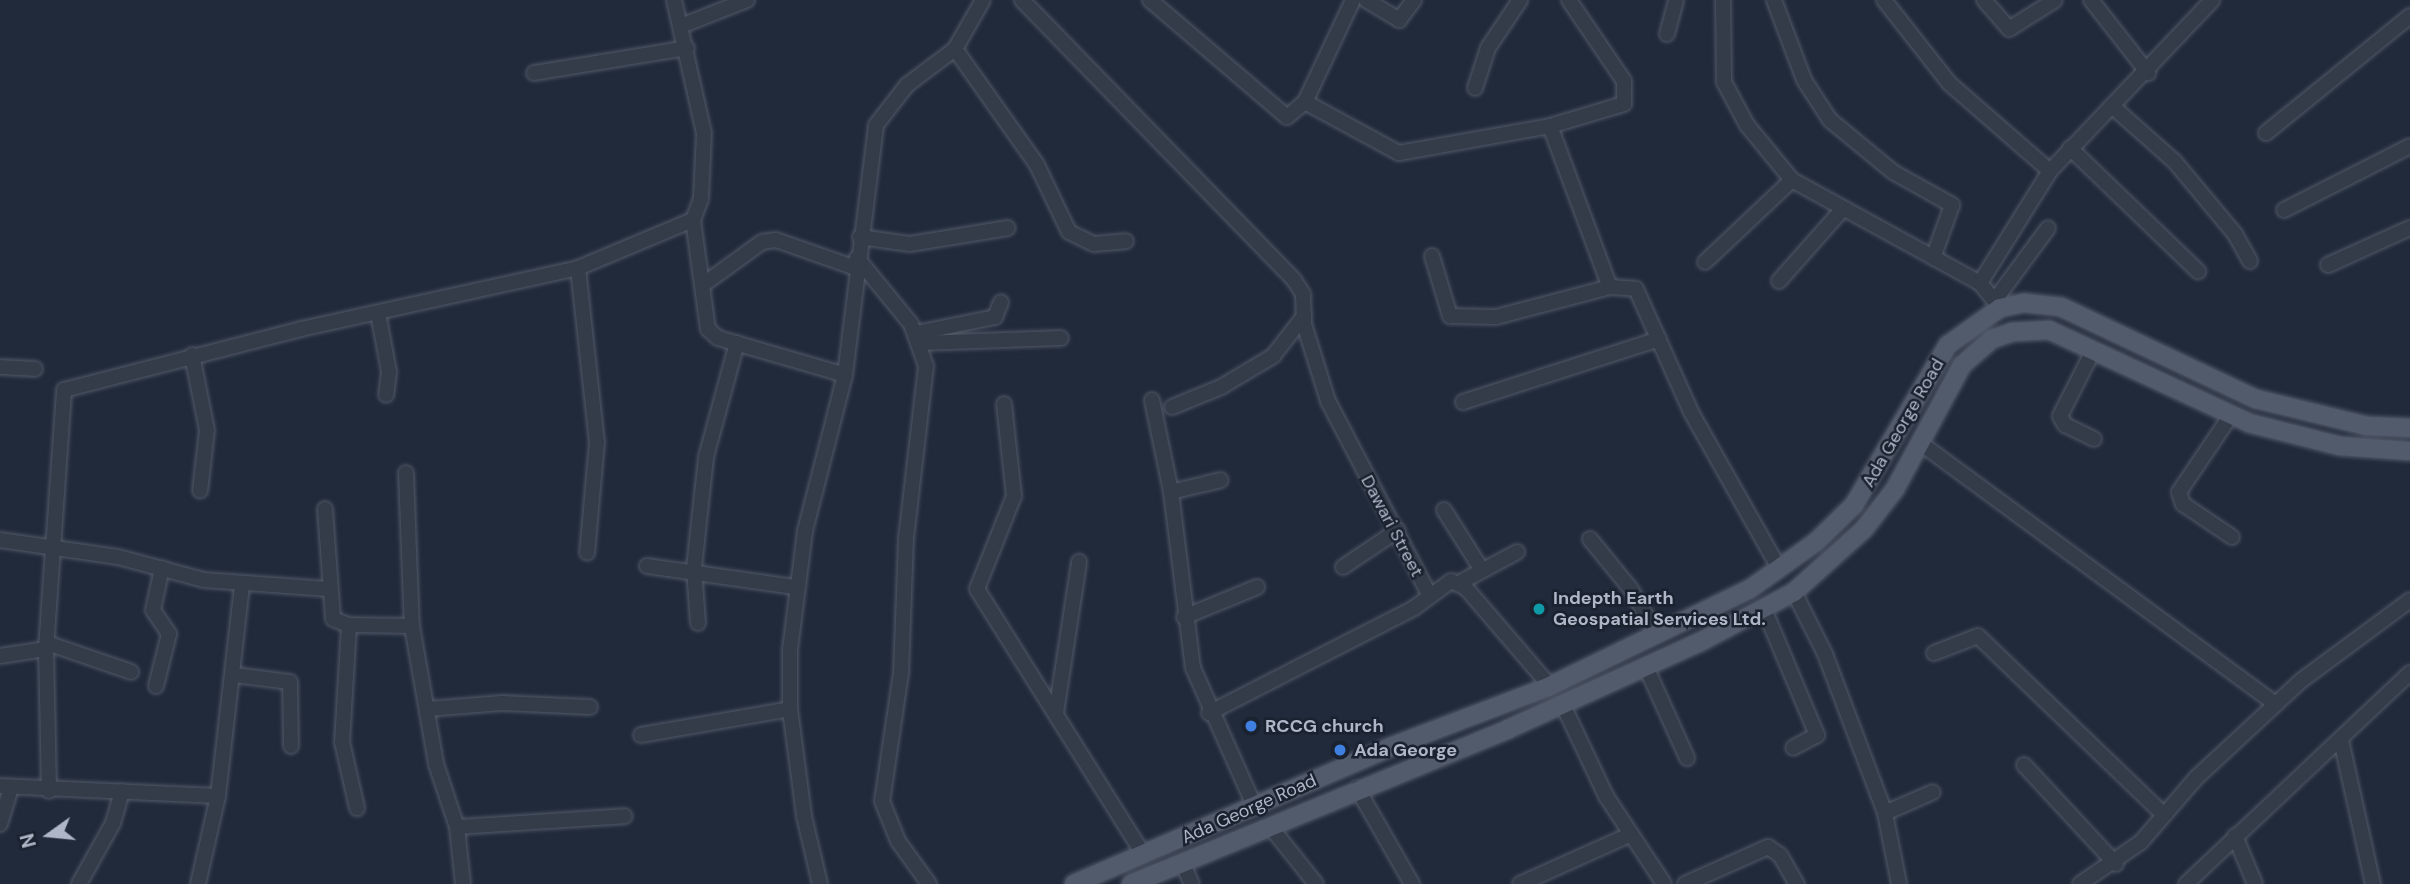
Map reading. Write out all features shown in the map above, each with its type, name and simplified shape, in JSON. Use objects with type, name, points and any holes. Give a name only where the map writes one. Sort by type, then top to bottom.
[{"type":"main road","name":"Ada George Road","points":[[1074,884],[1550,686],[1658,635],[1780,569],[1854,505],[1948,345],[1998,304],[2024,303],[2061,307],[2256,399],[2367,426],[2410,428]]},
{"type":"main road","name":"Ada George Road","points":[[1130,884],[1563,705],[1646,667],[1794,592],[1864,529],[1923,445],[1962,365],[1992,339],[2030,328],[2049,330],[2231,415],[2340,446],[2410,451]]},
{"type":"street","points":[[674,0],[687,48],[704,133],[701,199],[693,220],[705,284],[708,329],[737,343],[845,375]]},
{"type":"street","points":[[681,26],[747,0]]},
{"type":"street","points":[[820,884],[790,709],[795,587],[845,375],[856,263],[876,125],[908,86],[956,49],[983,0]]},
{"type":"street","name":"Dawari Street","points":[[1022,0],[1303,294],[1304,316],[1328,401],[1398,530],[1430,596],[1451,581],[1459,583],[1517,552]]},
{"type":"street","points":[[1150,0],[1281,117],[1293,116],[1305,102],[1353,0]]},
{"type":"street","points":[[1366,0],[1399,20],[1414,0]]},
{"type":"street","points":[[1475,88],[1488,48],[1520,0]]},
{"type":"street","points":[[1305,102],[1399,153],[1550,126],[1624,104],[1628,97],[1624,80],[1569,0]]},
{"type":"street","points":[[1667,34],[1676,0]]},
{"type":"street","points":[[1723,0],[1724,82],[1747,125],[1793,180],[1842,210],[1980,283],[1998,304],[2048,228]]},
{"type":"street","points":[[1774,0],[1804,80],[1830,120],[1893,172],[1952,205],[1933,258]]},
{"type":"street","points":[[1884,0],[1949,83],[2050,171]]},
{"type":"street","points":[[1984,0],[2009,29],[2055,0]]},
{"type":"street","points":[[2091,0],[2148,73]]},
{"type":"street","points":[[1980,283],[2050,171],[2070,148],[2148,73],[2212,0]]},
{"type":"street","points":[[2266,133],[2410,16]]},
{"type":"street","points":[[534,73],[687,48]]},
{"type":"street","points":[[956,49],[1037,165],[1069,232],[1094,244],[1126,241]]},
{"type":"street","points":[[2112,106],[2183,172],[2250,261]]},
{"type":"street","points":[[1550,126],[1610,287]]},
{"type":"street","points":[[2284,210],[2410,146]]},
{"type":"street","points":[[2070,148],[2198,271]]},
{"type":"street","points":[[1705,262],[1793,180]]},
{"type":"street","points":[[1779,281],[1842,210]]},
{"type":"street","points":[[49,791],[47,646],[64,390],[192,355],[578,268],[693,220]]},
{"type":"street","points":[[860,237],[910,244],[1008,228]]},
{"type":"street","points":[[2328,265],[2410,228]]},
{"type":"street","points":[[705,284],[753,247],[776,240],[856,263],[918,338],[926,366],[906,538],[901,673],[882,801],[898,841],[929,884]]},
{"type":"street","points":[[1432,256],[1450,316],[1496,317],[1610,287],[1636,289],[1691,412],[1780,569]]},
{"type":"street","points":[[578,268],[597,442],[586,553]]},
{"type":"street","points":[[918,338],[995,317],[1001,302]]},
{"type":"street","points":[[378,313],[389,372],[386,395]]},
{"type":"street","points":[[1172,407],[1221,387],[1273,356],[1304,316]]},
{"type":"street","points":[[918,338],[1062,338]]},
{"type":"street","points":[[1463,402],[1659,339]]},
{"type":"street","points":[[698,622],[694,568],[706,457],[737,343]]},
{"type":"street","points":[[2094,349],[2060,416],[2065,425],[2094,439]]},
{"type":"street","points":[[192,355],[207,430],[200,491]]},
{"type":"street","points":[[0,367],[34,369]]},
{"type":"street","points":[[1152,400],[1171,492],[1192,668],[1209,713],[1255,807]]},
{"type":"street","points":[[1004,404],[1014,496],[977,589],[1143,854]]},
{"type":"street","points":[[2231,415],[2179,492],[2183,504],[2232,537]]},
{"type":"street","points":[[1923,445],[2276,704]]},
{"type":"street","points":[[406,473],[412,626],[436,764],[457,827],[463,884]]},
{"type":"street","points":[[1171,492],[1221,480]]},
{"type":"street","points":[[325,509],[327,589],[333,619],[349,625],[412,626]]},
{"type":"street","points":[[1444,510],[1482,570]]},
{"type":"street","points":[[1343,567],[1398,530]]},
{"type":"street","points":[[1590,539],[1630,587],[1658,635]]},
{"type":"street","points":[[0,540],[52,546],[242,584],[327,589]]},
{"type":"street","points":[[1056,713],[1079,562]]},
{"type":"street","points":[[647,566],[694,568],[795,587]]},
{"type":"street","points":[[156,686],[169,634],[153,610],[162,568]]},
{"type":"street","points":[[1459,583],[1550,686]]},
{"type":"street","points":[[215,884],[198,882],[218,796],[235,675],[242,584]]},
{"type":"street","points":[[1184,617],[1257,587]]},
{"type":"street","points":[[1794,592],[1825,654],[1885,813],[1899,884]]},
{"type":"street","points":[[1209,713],[1430,596]]},
{"type":"street","points":[[2080,884],[2116,864],[2276,704],[2410,600]]},
{"type":"street","points":[[1764,609],[1816,735],[1793,748]]},
{"type":"street","points":[[349,625],[342,742],[357,808]]},
{"type":"street","points":[[1934,653],[1978,636],[2164,815]]},
{"type":"street","points":[[0,656],[47,646],[131,673]]},
{"type":"street","points":[[1646,667],[1687,758]]},
{"type":"street","points":[[2186,884],[2410,673]]},
{"type":"street","points":[[235,675],[290,682],[291,746]]},
{"type":"street","points":[[428,709],[502,704],[590,707]]},
{"type":"street","points":[[1563,705],[1629,835],[1664,884]]},
{"type":"street","points":[[641,735],[790,709]]},
{"type":"street","points":[[2341,740],[2373,884]]},
{"type":"street","points":[[2024,765],[2116,864]]},
{"type":"street","points":[[0,824],[5,787],[49,791],[122,791],[218,796]]},
{"type":"street","points":[[1357,788],[1412,884]]},
{"type":"street","points":[[79,884],[113,823],[122,791]]},
{"type":"street","points":[[1885,813],[1933,792]]},
{"type":"street","points":[[457,827],[625,816]]},
{"type":"street","points":[[1269,825],[1317,884]]},
{"type":"street","points":[[1520,884],[1629,835]]},
{"type":"street","points":[[2235,836],[2256,884]]},
{"type":"street","points":[[1685,884],[1768,847],[1780,855],[1797,884]]},
{"type":"street","points":[[1182,862],[1192,884]]},
{"type":"place","name":"Indepth Earth Geospatial Services Ltd.","points":[[1539,609]]},
{"type":"place","name":"RCCG church","points":[[1251,726]]},
{"type":"place","name":"Ada George","points":[[1340,750]]}]
